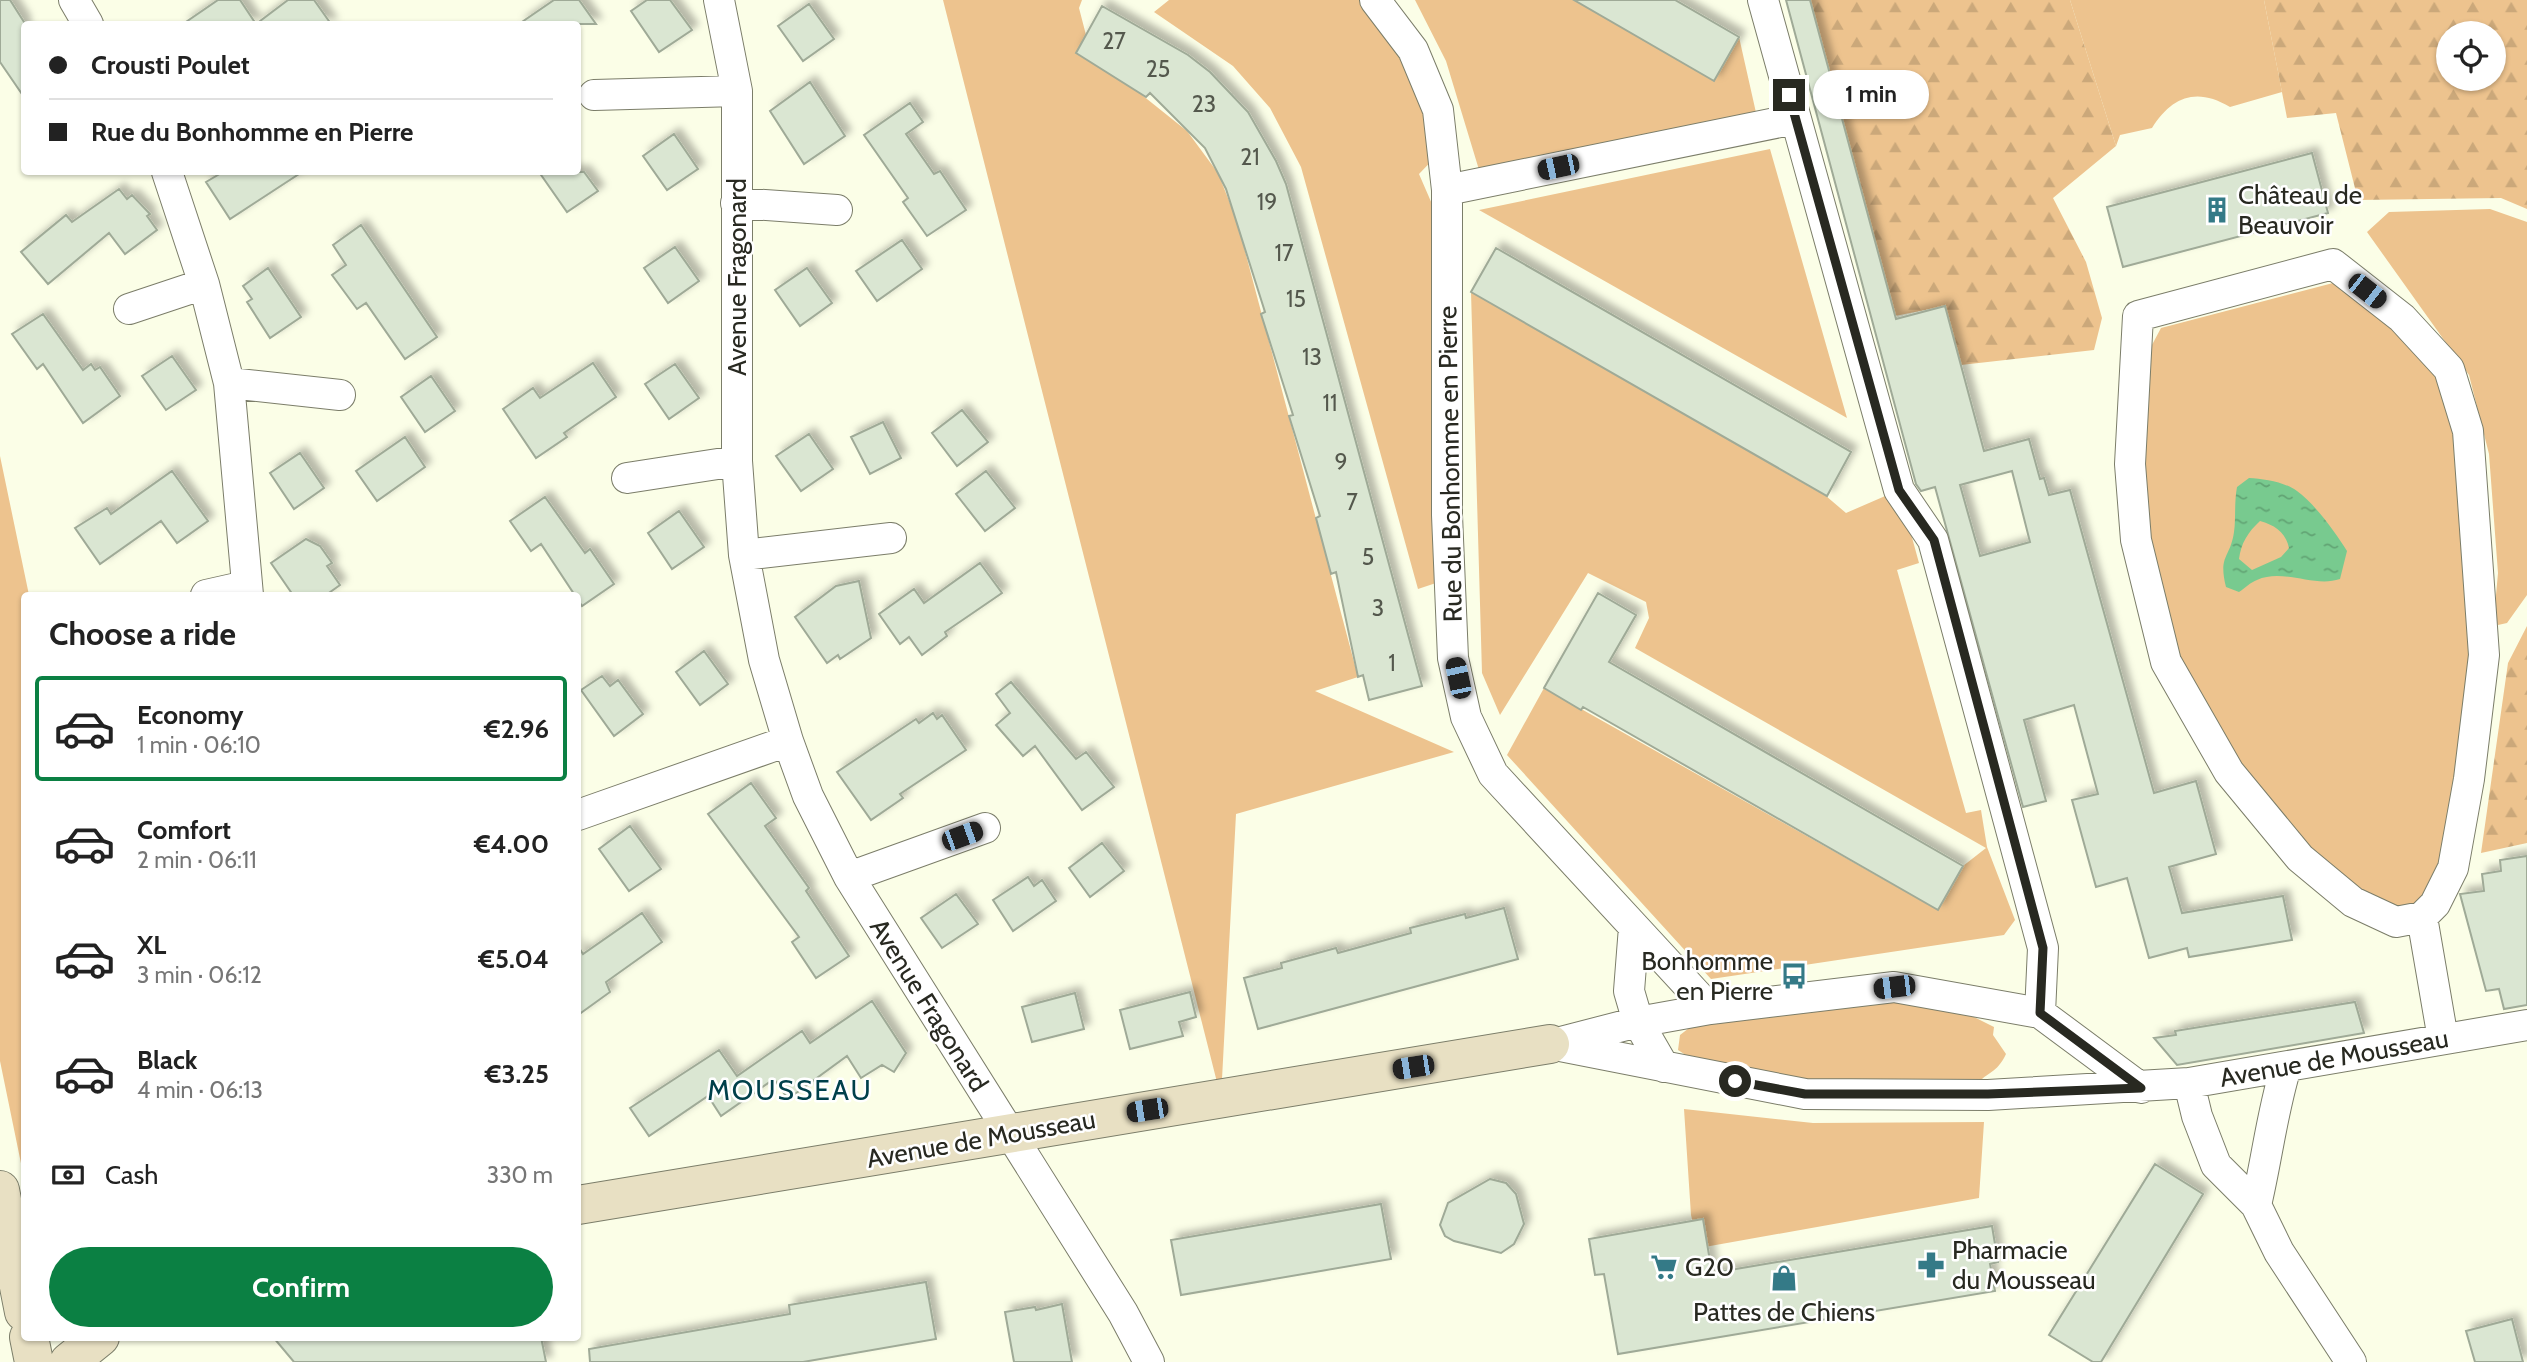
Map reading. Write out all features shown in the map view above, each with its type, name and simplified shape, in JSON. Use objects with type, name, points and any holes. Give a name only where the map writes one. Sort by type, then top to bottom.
[{"type":"street","points":[[74,0],[86,21]]},
{"type":"street","name":"Avenue Fragonard","points":[[719,0],[737,91],[737,461],[744,555],[764,660],[788,741],[808,796],[849,877],[1123,1313],[1149,1362]]},
{"type":"street","name":"Rue du Bonhomme en Pierre","points":[[1375,0],[1413,50],[1438,110],[1447,190],[1447,515],[1453,658],[1466,717],[1493,774],[1710,1009]]},
{"type":"street","points":[[1763,0],[1899,490],[1934,540],[2043,948],[2040,1013]]},
{"type":"street","points":[[594,95],[737,91]]},
{"type":"street","points":[[1447,190],[1795,119]]},
{"type":"street","points":[[168,175],[204,284],[229,383],[247,591]]},
{"type":"street","points":[[736,203],[837,209]]},
{"type":"street","points":[[2333,264],[2402,318],[2449,369],[2469,431],[2484,655],[2469,779],[2453,868],[2435,904],[2422,916],[2396,922],[2353,902],[2300,858],[2229,772],[2166,662],[2136,540],[2130,464],[2138,316],[2333,264]]},
{"type":"street","points":[[129,309],[204,284]]},
{"type":"street","points":[[229,383],[340,396]]},
{"type":"street","points":[[627,478],[737,461]]},
{"type":"street","points":[[744,555],[891,538]]},
{"type":"street","points":[[581,815],[788,741]]},
{"type":"street","points":[[849,877],[985,828]]},
{"type":"street","points":[[2422,916],[2443,1039]]},
{"type":"street","points":[[1634,927],[1629,991],[1638,1022],[1664,1067]]},
{"type":"street","name":"Avenue de Mousseau","points":[[581,1205],[1550,1044],[1638,1022],[1710,1009],[1894,987],[2040,1013],[2141,1088]]},
{"type":"street","name":"Avenue de Mousseau","points":[[1550,1044],[1805,1094],[2000,1094],[2141,1088],[2189,1083],[2527,1025]]},
{"type":"street","points":[[2256,1205],[2268,1154],[2275,1102],[2286,1067]]},
{"type":"street","points":[[2189,1083],[2197,1116],[2216,1165],[2256,1205],[2278,1252],[2351,1362]]},
{"type":"street","points":[[0,1190],[21,1297]]},
{"type":"street","points":[[30,1341],[34,1362]]},
{"type":"street","points":[[69,1362],[95,1341]]},
{"type":"green space","points":[[943,0],[1082,0],[1079,8],[1086,35],[1077,53],[1137,91],[1187,131],[1218,173],[1237,221],[1358,677],[1315,691],[1454,752],[1236,814],[1221,1098]]},
{"type":"green space","points":[[1169,0],[1375,0],[1443,149],[1419,174],[1432,204],[1436,583],[1418,589],[1301,167],[1270,108],[1233,66],[1154,12]]},
{"type":"green space","points":[[1415,0],[1574,0],[1714,81],[1739,37],[1759,126],[1483,183],[1446,61]]},
{"type":"green space","points":[[1810,0],[2070,0],[2116,146],[2053,198],[2086,262],[2102,318],[2094,350],[1961,365],[1945,306],[1895,316]]},
{"type":"green space","points":[[2070,0],[2264,0],[2282,92],[2230,107],[2207,97],[2186,98],[2168,108],[2152,128],[2120,135],[2116,146]]},
{"type":"green space","points":[[2264,0],[2527,0],[2527,209],[2501,198],[2358,200],[2336,113],[2287,118]]},
{"type":"green space","points":[[1770,149],[1847,418],[1479,210]]},
{"type":"green space","points":[[2490,209],[2527,222],[2527,595],[2507,623],[2498,625],[2494,617],[2498,573],[2489,454],[2469,375],[2367,232],[2389,212]]},
{"type":"green space","points":[[2337,282],[2449,369],[2480,563],[2453,868],[2396,922],[2300,858],[2166,662],[2136,539],[2137,373],[2161,328]]},
{"type":"green space","points":[[1471,292],[1826,496],[1846,513],[1899,490],[1919,563],[1897,570],[1966,813],[1981,810],[1987,847],[2015,920],[2004,935],[1711,979],[1507,755],[1544,688],[1938,910],[1963,866],[1986,848],[1635,648],[1649,618],[1646,602],[1588,573],[1500,715],[1482,673]]},
{"type":"green space","points":[[0,456],[28,592],[21,592],[21,1163],[0,1061]]},
{"type":"green space","points":[[2527,626],[2527,843],[2481,853],[2508,663]]},
{"type":"green space","points":[[1903,1000],[1954,1007],[1994,1027],[1993,1035],[2006,1054],[1995,1069],[1977,1085],[1806,1084],[1698,1063],[1678,1050],[1680,1035],[1693,1025]]},
{"type":"green space","points":[[1684,1109],[1813,1123],[1984,1122],[1979,1198],[1699,1248],[1691,1215]]},
{"type":"water","points":[[2249,478],[2261,479],[2287,485],[2304,496],[2347,551],[2340,579],[2320,581],[2277,576],[2255,581],[2239,592],[2226,587],[2223,569],[2234,532],[2237,487]],"holes":[[[2260,521],[2282,534],[2289,548],[2281,557],[2252,570],[2239,559],[2241,548],[2256,525]]]},
{"type":"building","points":[[0,0],[10,0],[23,21],[21,21],[21,93],[0,62]]},
{"type":"building","points":[[218,0],[240,0],[254,21],[187,21]]},
{"type":"building","points":[[288,0],[314,0],[329,21],[260,21]]},
{"type":"building","points":[[554,0],[579,0],[596,24],[581,24],[581,21],[523,21]]},
{"type":"building","points":[[647,0],[670,0],[692,30],[659,52],[631,11]]},
{"type":"building","points":[[1574,0],[1675,0],[1739,37],[1714,81]]},
{"type":"building","points":[[1786,0],[1810,0],[1896,319],[1945,306],[1984,451],[2029,439],[2040,479],[2044,478],[2049,495],[2070,490],[2154,793],[2196,781],[2216,854],[2169,867],[2182,913],[2283,896],[2292,940],[2189,957],[2187,948],[2149,958],[2127,878],[2096,887],[2072,800],[2098,794],[2074,705],[2024,720],[2046,801],[2023,807],[1935,487],[1921,491],[1916,484]],"holes":[[[2012,471],[2030,542],[1980,556],[1960,485]]]},
{"type":"building","points":[[809,4],[834,39],[803,61],[778,26]]},
{"type":"building","points":[[1102,6],[1188,55],[1210,72],[1248,112],[1276,161],[1286,184],[1422,686],[1369,700],[1363,675],[1358,677],[1336,572],[1331,574],[1316,518],[1320,516],[1289,416],[1293,415],[1261,314],[1265,312],[1226,189],[1205,148],[1150,93],[1146,97],[1076,53]]},
{"type":"building","points":[[810,82],[845,136],[804,164],[770,111]]},
{"type":"building","points":[[910,103],[923,122],[906,134],[934,174],[940,171],[966,210],[927,236],[903,202],[908,198],[864,135]]},
{"type":"building","points":[[674,134],[698,169],[667,190],[643,156]]},
{"type":"building","name":"Château de Beauvoir","points":[[2312,153],[2328,213],[2123,267],[2107,207]]},
{"type":"building","points":[[581,172],[584,172],[598,191],[567,212],[541,175],[581,175]]},
{"type":"building","points":[[218,175],[297,175],[230,219],[206,182]]},
{"type":"building","points":[[119,189],[127,199],[132,195],[150,214],[147,216],[157,230],[125,254],[109,233],[48,284],[21,252],[66,215],[72,222]]},
{"type":"building","points":[[361,225],[437,337],[405,359],[366,303],[357,309],[332,275],[346,265],[333,245]]},
{"type":"building","points":[[902,240],[922,269],[877,301],[856,271]]},
{"type":"building","points":[[675,247],[699,281],[668,303],[644,268]]},
{"type":"building","points":[[1496,248],[1851,452],[1827,496],[1471,292]]},
{"type":"building","points":[[268,268],[301,317],[270,338],[247,302],[252,299],[243,286]]},
{"type":"building","points":[[807,268],[832,303],[800,326],[775,290]]},
{"type":"building","points":[[43,314],[83,370],[91,364],[95,370],[100,367],[120,396],[83,423],[43,364],[37,369],[12,334]]},
{"type":"building","points":[[172,356],[196,390],[166,410],[142,376]]},
{"type":"building","points":[[593,363],[616,397],[564,433],[567,437],[536,458],[503,409],[533,388],[540,398]]},
{"type":"building","points":[[675,364],[699,398],[669,419],[645,384]]},
{"type":"building","points":[[431,376],[455,411],[425,432],[401,397]]},
{"type":"building","points":[[962,410],[988,442],[957,466],[932,433]]},
{"type":"building","points":[[883,422],[901,458],[870,474],[851,437]]},
{"type":"building","points":[[809,434],[833,469],[801,491],[776,456]]},
{"type":"building","points":[[405,437],[425,467],[377,501],[356,471]]},
{"type":"building","points":[[300,453],[324,488],[294,509],[270,473]]},
{"type":"building","points":[[172,471],[208,521],[177,543],[161,521],[100,564],[75,528],[107,508],[111,514]]},
{"type":"building","points":[[986,471],[1015,508],[985,531],[956,494]]},
{"type":"building","points":[[545,497],[585,553],[590,549],[614,584],[582,606],[581,592],[573,592],[541,544],[531,551],[510,521]]},
{"type":"building","points":[[679,511],[704,547],[672,569],[648,533]]},
{"type":"building","points":[[306,539],[320,546],[332,563],[327,566],[340,585],[330,592],[291,592],[271,563]]},
{"type":"building","points":[[980,563],[1002,593],[945,632],[947,636],[922,655],[909,637],[900,644],[879,614],[914,589],[924,603]]},
{"type":"building","points":[[859,581],[871,638],[840,659],[838,655],[827,663],[795,617],[836,586]]},
{"type":"building","points":[[1598,593],[1636,615],[1609,662],[1963,866],[1938,910],[1583,707],[1581,710],[1544,688]]},
{"type":"building","points":[[704,651],[728,684],[700,705],[676,672]]},
{"type":"building","points":[[602,676],[610,686],[618,680],[643,714],[614,736],[581,690]]},
{"type":"building","points":[[1011,682],[1076,759],[1086,752],[1114,787],[1082,810],[1035,746],[1023,756],[996,725],[1010,713],[996,694]]},
{"type":"building","points":[[933,713],[937,719],[942,715],[966,750],[900,794],[903,798],[871,820],[837,772],[916,719],[919,723]]},
{"type":"building","points":[[751,783],[776,818],[765,826],[809,888],[806,891],[849,956],[816,978],[792,942],[799,937],[708,814]]},
{"type":"building","points":[[630,826],[661,869],[629,891],[599,849]]},
{"type":"building","points":[[1102,843],[1124,871],[1090,897],[1069,868]]},
{"type":"building","points":[[2527,856],[2527,1005],[2504,1009],[2499,989],[2486,991],[2460,894],[2484,891],[2482,874],[2501,871],[2500,860]]},
{"type":"building","points":[[1028,877],[1034,886],[1042,880],[1056,901],[1013,931],[993,900]]},
{"type":"building","points":[[956,894],[978,924],[942,948],[921,918]]},
{"type":"building","points":[[1504,908],[1518,959],[1258,1029],[1244,978],[1282,968],[1281,963],[1336,948],[1338,953],[1411,933],[1410,928],[1465,914],[1466,918]]},
{"type":"building","points":[[642,913],[662,942],[606,982],[610,992],[581,1013],[581,951],[583,954]]},
{"type":"building","points":[[1190,992],[1196,1017],[1179,1022],[1183,1036],[1130,1049],[1120,1010]]},
{"type":"building","points":[[1075,993],[1084,1029],[1032,1042],[1022,1007]]},
{"type":"building","points":[[872,1001],[906,1053],[894,1072],[882,1065],[861,1078],[847,1056],[788,1099],[774,1079],[721,1116],[708,1096],[649,1136],[630,1108],[719,1050],[737,1076],[802,1031],[810,1043]]},
{"type":"building","points":[[2355,1002],[2364,1033],[2177,1065],[2154,1038],[2176,1035],[2175,1031]]},
{"type":"building","points":[[2155,1164],[2203,1194],[2101,1362],[2093,1362],[2049,1335]]},
{"type":"building","points":[[1490,1179],[1506,1183],[1516,1194],[1524,1224],[1514,1244],[1501,1253],[1454,1241],[1445,1236],[1440,1225],[1448,1203]]},
{"type":"building","points":[[1381,1204],[1391,1259],[1181,1295],[1171,1240]]},
{"type":"building","points":[[1703,1219],[1712,1273],[1992,1226],[1998,1262],[1990,1264],[1995,1291],[1618,1354],[1604,1274],[1595,1275],[1589,1239]]},
{"type":"building","points":[[926,1282],[936,1339],[803,1362],[590,1362],[589,1349],[790,1314],[789,1305]]},
{"type":"building","points":[[1062,1304],[1072,1362],[1014,1362],[1005,1312],[1035,1307],[1036,1310]]},
{"type":"building","points":[[2512,1319],[2523,1362],[2475,1362],[2466,1331]]},
{"type":"building","points":[[276,1341],[542,1341],[546,1362],[294,1362]]},
{"type":"place","name":"Château de Beauvoir","points":[[2217,210]]},
{"type":"place","name":"Bonhomme en Pierre","points":[[1794,976]]},
{"type":"place","name":"Pharmacie du Mousseau","points":[[1931,1265]]},
{"type":"place","name":"G20","points":[[1664,1267]]},
{"type":"place","name":"Pattes de Chiens","points":[[1784,1278]]},
{"type":"district","name":"MOUSSEAU","points":[[790,1090]]},
{"type":"route","points":[[1735,1081],[1805,1094],[2024,1094],[2141,1088],[2040,1013],[2043,948],[1934,540],[1899,490],[1789,95]]}]
